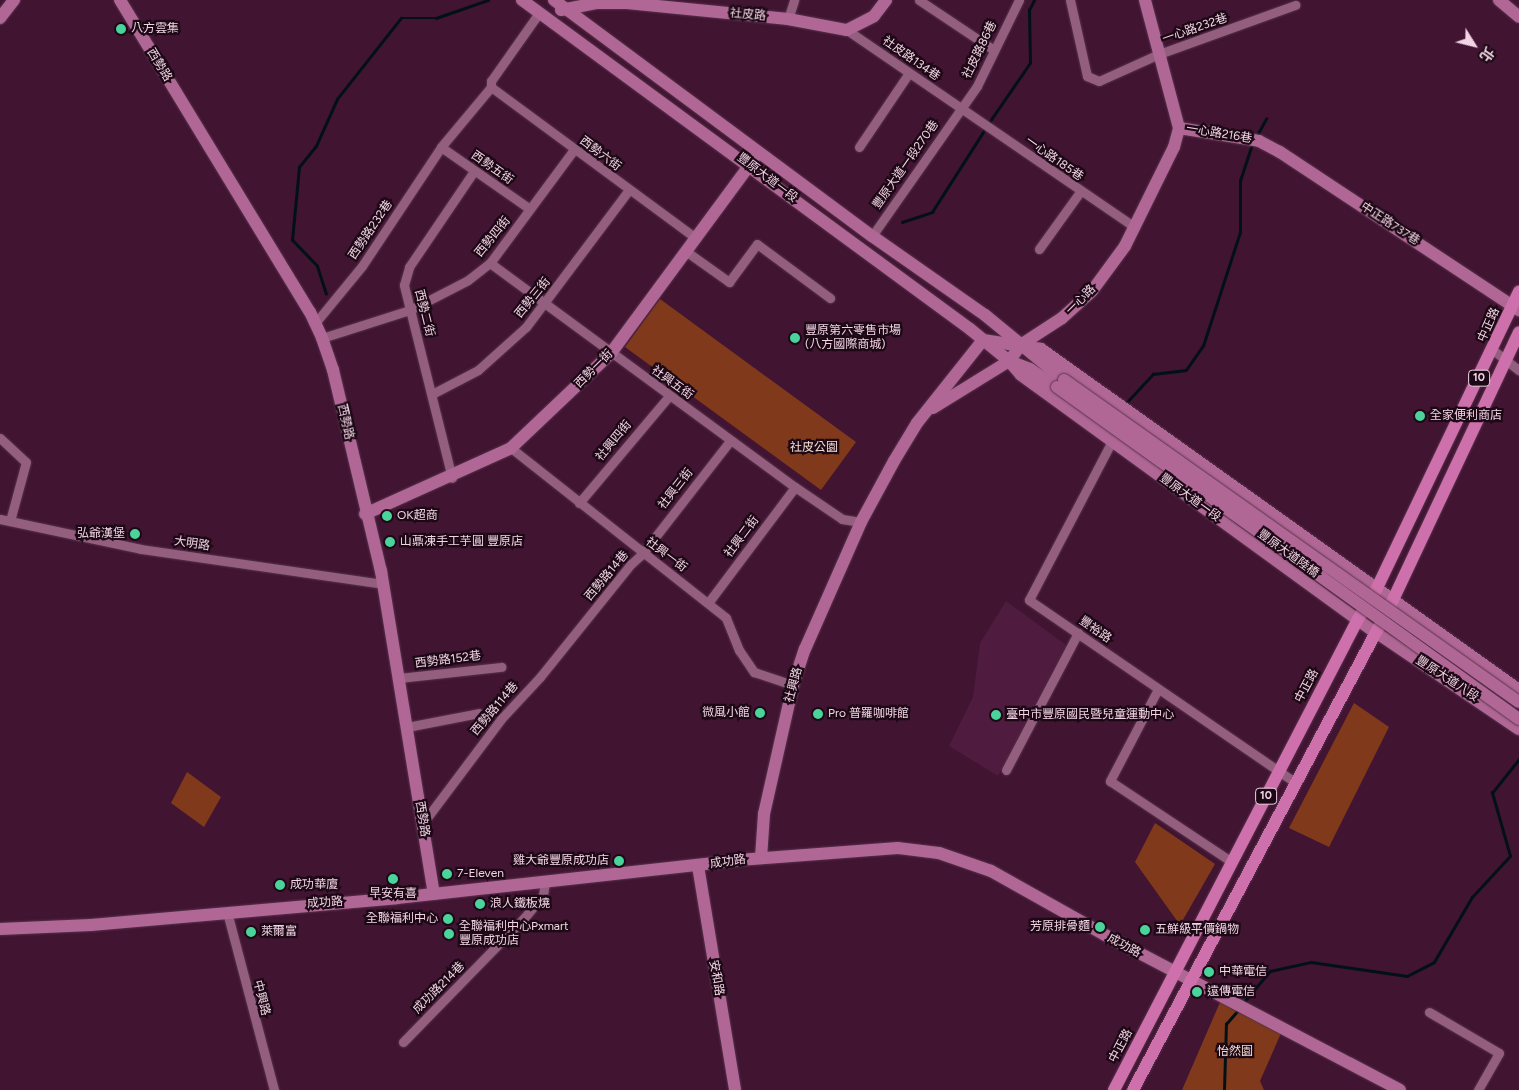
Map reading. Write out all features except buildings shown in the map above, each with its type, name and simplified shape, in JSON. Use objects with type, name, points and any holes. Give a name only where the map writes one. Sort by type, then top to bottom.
[{"type":"main road","name":"中正路","points":[[1114,1090],[1358,619],[1376,590],[1493,350],[1516,308],[1519,292]]},
{"type":"main road","name":"10","points":[[1133,1090],[1193,982],[1295,782],[1374,632],[1392,602],[1519,332]]},
{"type":"street","points":[[0,18],[14,0]]},
{"type":"street","name":"西勢路","points":[[120,0],[316,322],[322,338],[333,370],[365,514],[383,584],[434,894]]},
{"type":"street","name":"豐原大道一段","points":[[522,0],[750,165],[983,340],[1009,361],[1020,375],[1374,632]]},
{"type":"street","name":"豐原大道一段","points":[[554,0],[760,151],[872,236],[1022,344],[1061,384]]},
{"type":"street","points":[[788,19],[794,0]]},
{"type":"street","points":[[848,30],[874,16],[886,0]]},
{"type":"street","points":[[919,0],[994,50]]},
{"type":"street","name":"社皮路86巷","points":[[961,109],[977,86],[1019,0]]},
{"type":"street","name":"一心路232巷","points":[[1070,0],[1087,76],[1092,80],[1295,5]]},
{"type":"street","points":[[1145,0],[1179,128]]},
{"type":"street","points":[[1499,0],[1519,16]]},
{"type":"street","name":"社皮路","points":[[539,12],[597,3],[627,3],[788,19],[848,30]]},
{"type":"street","name":"西勢路232巷","points":[[316,322],[362,266],[440,147],[491,87],[491,81],[539,12]]},
{"type":"street","name":"社皮路134巷","points":[[848,30],[961,109]]},
{"type":"street","points":[[859,147],[909,73]]},
{"type":"street","name":"西勢六街","points":[[491,87],[628,191],[696,238]]},
{"type":"street","name":"一心路185巷","points":[[961,109],[1080,192],[1134,227]]},
{"type":"street","name":"豐原大道一段270巷","points":[[872,236],[961,109]]},
{"type":"street","name":"一心路216巷","points":[[1179,128],[1259,141]]},
{"type":"street","name":"一心路","points":[[1009,361],[1022,344],[1062,318],[1092,290],[1125,246],[1174,147],[1179,128]]},
{"type":"street","name":"中正路737巷","points":[[1259,141],[1290,158],[1516,308]]},
{"type":"street","name":"西勢五街","points":[[440,147],[530,209]]},
{"type":"street","name":"西勢四街","points":[[322,338],[410,310],[468,280],[490,263],[573,150]]},
{"type":"street","name":"西勢一街","points":[[365,514],[452,478],[511,448],[611,353],[760,151]]},
{"type":"street","name":"西勢二街","points":[[452,478],[404,285],[409,267],[474,171]]},
{"type":"street","name":"西勢三街","points":[[432,394],[478,370],[526,327],[545,305],[628,191]]},
{"type":"street","points":[[1039,249],[1080,192]]},
{"type":"street","points":[[687,252],[729,282],[757,244],[830,298]]},
{"type":"street","name":"社興五街","points":[[490,263],[795,487],[842,519],[861,522]]},
{"type":"street","points":[[861,522],[894,461],[926,413],[983,340],[1022,344]]},
{"type":"street","name":"豐原大道一段","points":[[1022,344],[1041,349],[1392,602]]},
{"type":"street","points":[[1493,350],[1519,370]]},
{"type":"street","points":[[926,413],[1009,361]]},
{"type":"street","name":"豐原大道一段","points":[[1009,361],[1061,384]]},
{"type":"street","name":"豐原大道陸橋","points":[[1061,384],[1519,702]]},
{"type":"street","name":"豐原大道陸橋","points":[[1061,384],[1519,719]]},
{"type":"street","name":"社興四街","points":[[579,503],[669,396]]},
{"type":"street","points":[[0,438],[26,462],[10,521]]},
{"type":"street","name":"社興三街","points":[[642,554],[730,441]]},
{"type":"street","name":"豐裕路","points":[[1112,441],[1029,600],[1295,782]]},
{"type":"street","name":"社興一街","points":[[511,448],[642,554],[726,618],[738,650],[754,672],[793,685]]},
{"type":"street","name":"社興二街","points":[[708,603],[795,487]]},
{"type":"street","name":"大明路","points":[[0,519],[141,549],[383,584]]},
{"type":"street","name":"社興路","points":[[761,858],[764,814],[793,685],[805,649],[861,522]]},
{"type":"street","name":"西勢路14巷","points":[[591,614],[642,554]]},
{"type":"street","points":[[1392,602],[1519,690]]},
{"type":"street","name":"西勢路114巷","points":[[422,823],[501,719],[540,677],[591,614]]},
{"type":"street","name":"豐原大道八段","points":[[1374,632],[1519,729]]},
{"type":"street","points":[[1006,770],[1078,633]]},
{"type":"street","name":"西勢路152巷","points":[[399,678],[501,667]]},
{"type":"street","points":[[1158,688],[1110,781],[1232,862]]},
{"type":"street","points":[[407,727],[479,713]]},
{"type":"street","name":"成功路","points":[[0,929],[92,926],[434,894],[761,858],[898,848],[939,853],[991,871],[1175,973],[1400,1090]]},
{"type":"street","name":"安和路","points":[[698,866],[735,1090]]},
{"type":"street","name":"成功路214巷","points":[[403,1042],[524,918],[543,895],[545,882]]},
{"type":"street","name":"中興路","points":[[227,912],[274,1090]]},
{"type":"street","points":[[1429,1012],[1498,1053],[1478,1090]]},
{"type":"shaded area","name":"臺中市豐原國民暨兒童運動中心","points":[[1006,601],[1066,645],[998,776],[949,746],[973,697],[980,643]]},
{"type":"green space","name":"社皮公園","points":[[660,299],[856,442],[821,490],[625,347]]},
{"type":"green space","points":[[1354,703],[1389,727],[1329,847],[1289,828]]},
{"type":"green space","points":[[187,772],[221,797],[204,827],[171,803]]},
{"type":"green space","points":[[1155,823],[1215,864],[1180,925],[1135,862]]},
{"type":"green space","name":"怡然園","points":[[1224,993],[1285,1024],[1260,1081],[1264,1090],[1182,1090]]},
{"type":"waterway","points":[[326,294],[317,266],[292,240],[299,167],[316,146],[337,99],[401,18],[436,18],[488,0]]},
{"type":"waterway","points":[[988,124],[1030,63],[1029,10],[1034,0]]},
{"type":"waterway","points":[[1256,137],[1266,119]]},
{"type":"waterway","points":[[902,222],[932,212],[985,129]]},
{"type":"waterway","points":[[1126,403],[1153,374],[1186,370],[1203,346],[1240,232],[1240,181],[1252,144]]},
{"type":"waterway","points":[[1244,1002],[1270,971],[1311,962],[1407,976],[1434,962],[1472,897],[1510,856],[1492,793],[1519,759]]},
{"type":"waterway","points":[[1224,1090],[1226,1024],[1239,1009]]},
{"type":"place","name":"八方雲集","points":[[121,29]]},
{"type":"place","name":"豐原第六零售市場 (八方國際商城)","points":[[795,338]]},
{"type":"place","name":"全家便利商店","points":[[1420,416]]},
{"type":"place","name":"OK超商","points":[[387,516]]},
{"type":"place","name":"弘爺漢堡","points":[[135,534]]},
{"type":"place","name":"山薡凍手工芋圓 豐原店","points":[[390,542]]},
{"type":"place","name":"微風小館","points":[[760,713]]},
{"type":"place","name":"Pro 普羅咖啡館","points":[[818,714]]},
{"type":"place","name":"臺中市豐原國民暨兒童運動中心","points":[[996,715]]},
{"type":"place","name":"雞大爺豐原成功店","points":[[619,861]]},
{"type":"place","name":"7-Eleven","points":[[447,874]]},
{"type":"place","name":"早安有喜","points":[[393,879]]},
{"type":"place","name":"成功華廈","points":[[280,885]]},
{"type":"place","name":"浪人鐵板燒","points":[[480,904]]},
{"type":"place","name":"全聯福利中心","points":[[448,919]]},
{"type":"place","name":"芳原排骨麵","points":[[1100,927]]},
{"type":"place","name":"五鮮級平價鍋物","points":[[1145,930]]},
{"type":"place","name":"萊爾富","points":[[251,932]]},
{"type":"place","name":"全聯福利中心Pxmart 豐原成功店","points":[[449,934]]},
{"type":"place","name":"中華電信","points":[[1209,972]]},
{"type":"place","name":"遠傳電信","points":[[1197,992]]}]
